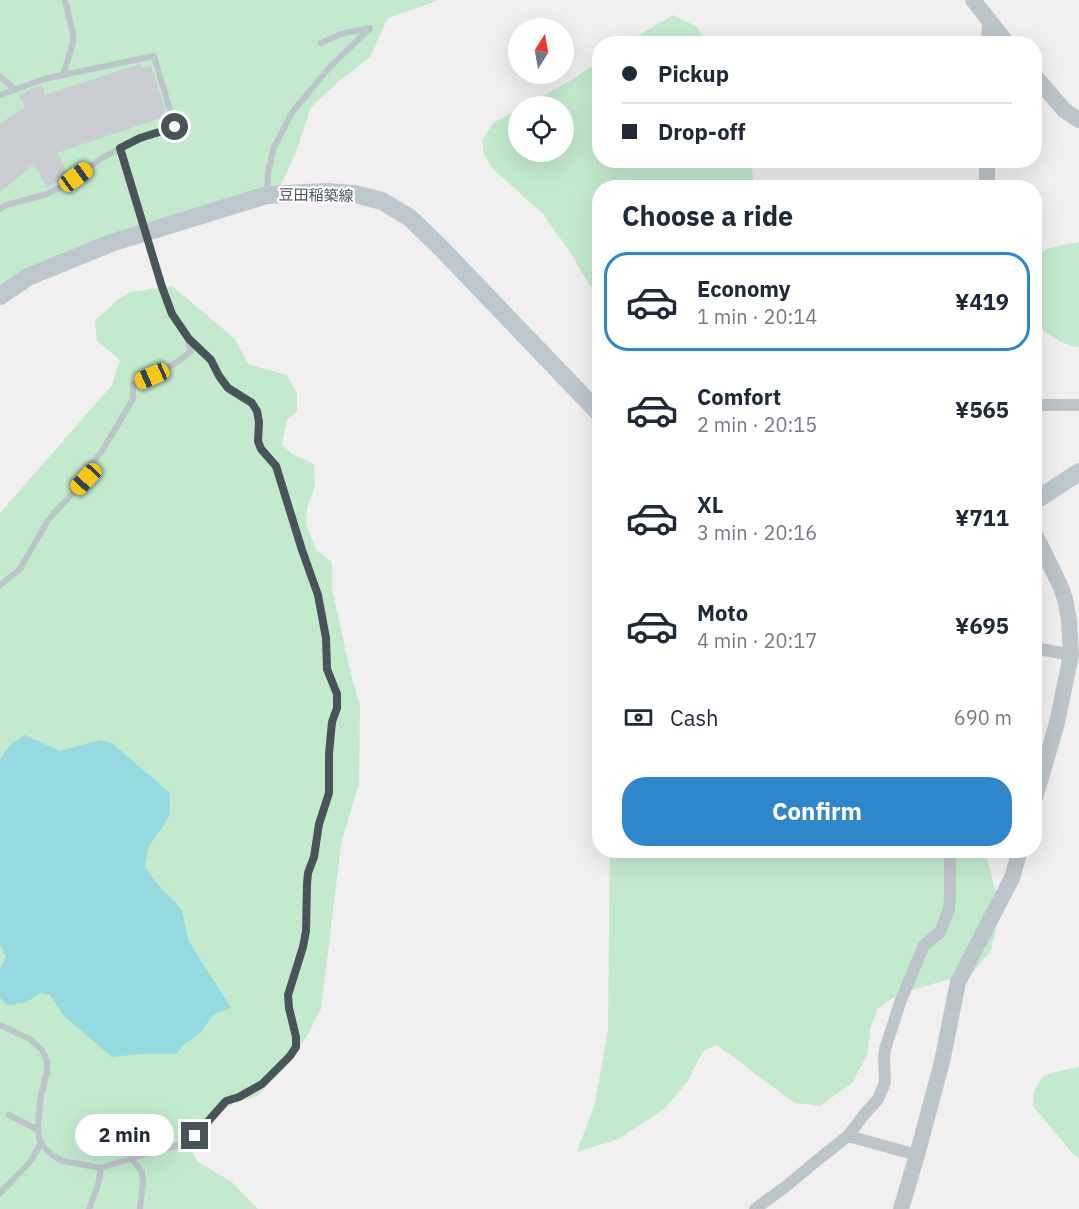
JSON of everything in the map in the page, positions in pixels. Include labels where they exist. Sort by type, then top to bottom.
[{"type":"main road","name":"豆田稲築線","points":[[0,296],[28,277],[111,243],[267,195],[326,192],[355,194],[382,201],[410,218],[592,406]]},
{"type":"main road","points":[[1042,496],[1079,472]]},
{"type":"street","points":[[973,0],[1001,36]]},
{"type":"street","points":[[990,22],[990,36]]},
{"type":"street","points":[[1042,84],[1064,110],[1079,120]]},
{"type":"street","points":[[1042,405],[1079,405]]},
{"type":"street","points":[[1042,548],[1065,599],[1071,655],[1057,723],[1042,774]]},
{"type":"street","points":[[1042,649],[1071,655]]},
{"type":"street","points":[[755,1209],[848,1136],[883,1090],[885,1049],[901,1000],[924,945],[940,932],[946,916],[950,898],[950,858]]},
{"type":"street","points":[[901,1209],[942,1062],[958,982],[1012,878],[1018,858]]},
{"type":"street","points":[[848,1136],[917,1155]]},
{"type":"lane","points":[[63,75],[73,43],[65,0]]},
{"type":"lane","points":[[267,195],[268,172],[274,147],[292,111],[329,68],[370,28],[341,34],[321,43]]},
{"type":"lane","points":[[0,95],[44,79],[154,56],[175,127],[140,138],[120,148],[47,195],[6,205],[0,209]]},
{"type":"lane","points":[[0,76],[15,90]]},
{"type":"lane","points":[[0,1025],[30,1039],[42,1050],[47,1060],[47,1071],[40,1101],[38,1130],[41,1143],[52,1155],[63,1161],[100,1168],[176,1146],[195,1136],[226,1101],[239,1097],[262,1084],[296,1047],[288,995],[306,931],[308,873],[314,857],[319,824],[329,793],[332,722],[337,708],[337,694],[327,669],[326,638],[318,595],[276,466],[261,449],[258,441],[257,411],[252,403],[228,388],[211,360],[189,339],[172,314],[120,148]]},
{"type":"lane","points":[[0,585],[20,569],[48,520],[86,479],[90,466],[102,451],[133,399],[133,384],[170,368],[182,360],[191,351],[189,339]]},
{"type":"lane","points":[[9,1115],[38,1130]]},
{"type":"lane","points":[[0,1193],[30,1162],[41,1143]]},
{"type":"lane","points":[[132,1159],[142,1172],[140,1209]]},
{"type":"lane","points":[[89,1209],[98,1185],[100,1168]]},
{"type":"green space","points":[[0,0],[439,0],[388,18],[370,57],[311,107],[296,152],[277,189],[0,290]]},
{"type":"green space","points":[[673,15],[697,27],[702,36],[638,36]]},
{"type":"green space","points":[[592,66],[592,168],[751,168],[754,180],[592,180],[592,289],[570,252],[543,214],[492,168],[484,155],[482,140],[493,123],[508,115],[508,162],[574,162],[574,96],[542,96],[564,84],[574,84],[574,78]]},
{"type":"green space","points":[[1079,242],[1079,347],[1055,339],[1042,329],[1042,251]]},
{"type":"green space","points":[[172,286],[235,339],[248,364],[287,375],[297,394],[297,411],[287,420],[282,444],[292,454],[314,464],[315,487],[307,507],[306,524],[316,550],[332,562],[332,589],[360,706],[359,783],[341,844],[321,1009],[307,1036],[286,1067],[257,1096],[232,1104],[220,1113],[207,1133],[189,1146],[198,1162],[232,1182],[258,1209],[0,1209],[0,513],[112,385],[120,360],[97,341],[95,321],[116,301],[131,292]]},
{"type":"green space","points":[[610,858],[987,858],[1000,908],[991,950],[973,972],[899,994],[878,1008],[871,1026],[867,1056],[851,1084],[820,1106],[795,1103],[716,1045],[702,1052],[688,1081],[664,1109],[618,1139],[577,1152],[595,1103],[608,1029]]},
{"type":"green space","points":[[1079,1067],[1079,1159],[1033,1106],[1034,1091],[1043,1076]]},
{"type":"water","points":[[25,735],[60,751],[100,740],[112,743],[170,793],[170,815],[148,848],[145,867],[157,884],[182,910],[188,940],[231,1008],[213,1015],[200,1033],[183,1045],[176,1054],[112,1057],[64,1016],[50,995],[41,993],[25,1003],[7,1005],[0,998],[0,969],[6,957],[0,944],[0,759],[11,744]]},
{"type":"building","points":[[140,64],[142,68],[151,65],[167,116],[57,153],[69,176],[47,187],[34,164],[0,192],[0,124],[25,108],[19,95],[42,85],[45,95]]},
{"type":"route","points":[[175,127],[140,138],[120,148],[172,314],[189,339],[211,360],[228,388],[252,403],[257,411],[258,441],[261,449],[276,466],[318,595],[326,638],[327,669],[337,694],[337,708],[332,722],[329,754],[329,793],[319,824],[314,857],[308,873],[306,931],[303,947],[288,995],[296,1047],[262,1084],[239,1097],[226,1101],[195,1136]]}]
